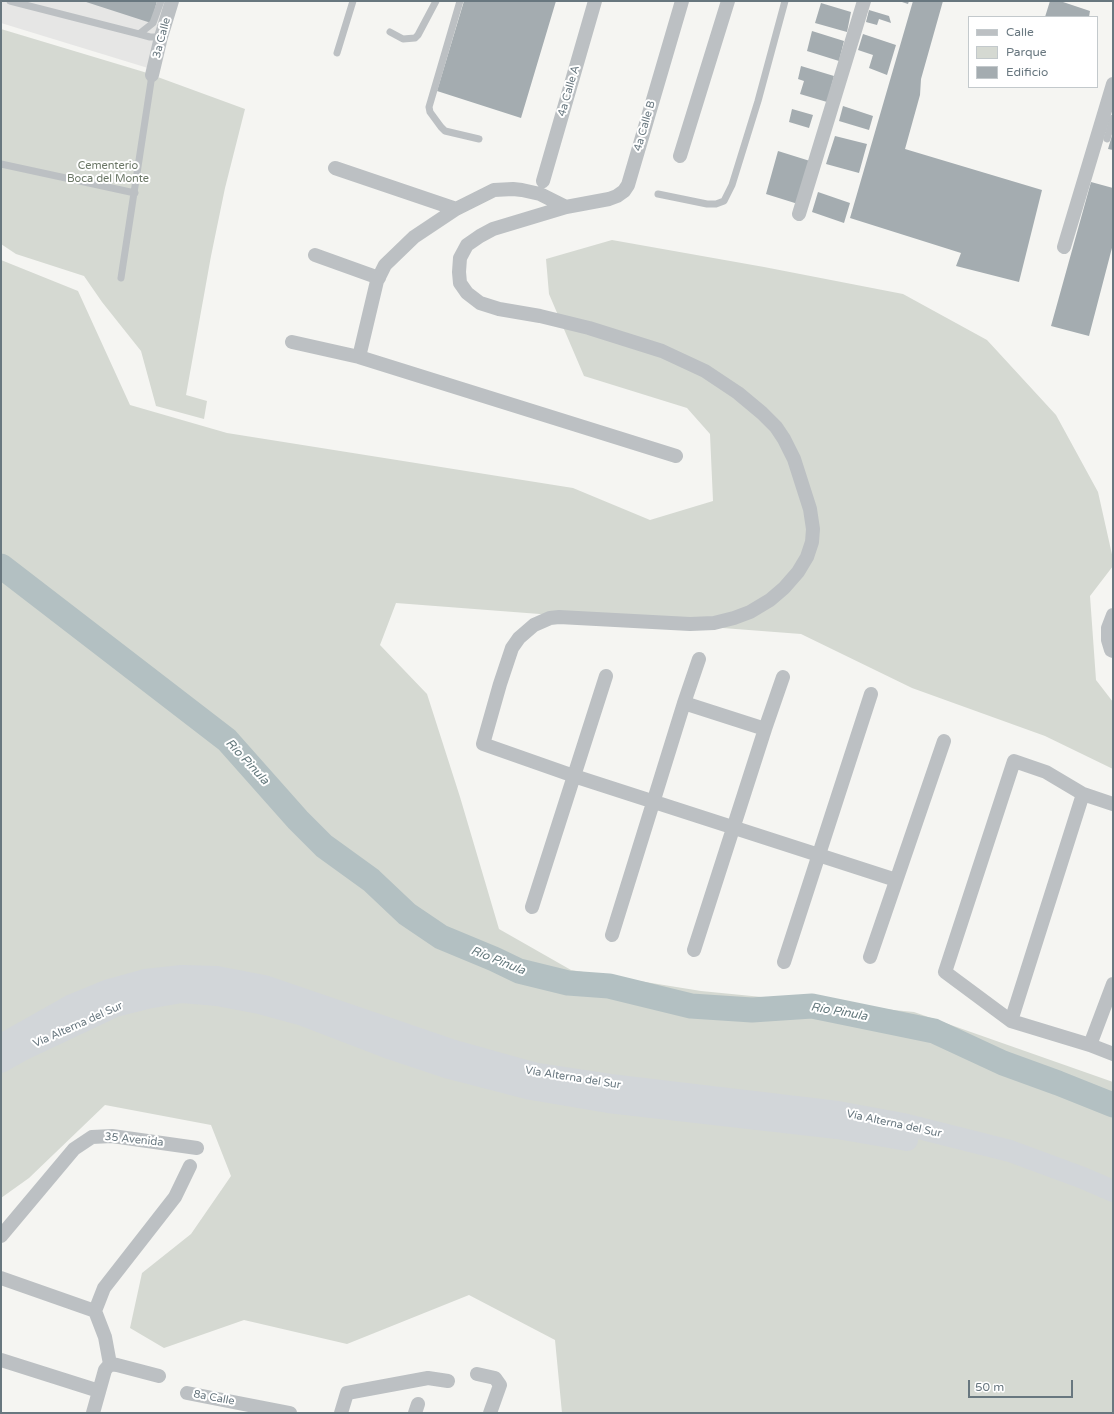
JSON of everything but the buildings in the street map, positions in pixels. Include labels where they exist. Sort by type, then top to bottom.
[{"type":"highway","name":"Vía Alterna del Sur","points":[[1,1045],[70,1006],[109,990],[146,980],[182,976],[217,977],[264,986],[451,1050],[537,1074],[618,1086],[838,1112],[903,1124],[1010,1151],[1083,1178],[1113,1191]]},
{"type":"highway","name":"Vía Alterna del Sur","points":[[1,1062],[24,1049],[115,1006],[147,998],[182,992],[217,995],[259,1003],[302,1015],[389,1048],[446,1067],[531,1089],[608,1102],[837,1128],[900,1138],[950,1149],[1003,1164],[1078,1191],[1113,1207]]},
{"type":"street","name":"3a Calle","points":[[152,74],[172,1]]},
{"type":"street","name":"4a Calle A","points":[[543,181],[596,1]]},
{"type":"street","name":"4a Calle B","points":[[574,776],[483,744],[512,648],[519,638],[534,625],[550,618],[581,618],[690,624],[714,623],[734,618],[750,612],[770,600],[784,588],[798,572],[807,557],[812,542],[813,529],[810,509],[794,459],[784,439],[776,427],[762,413],[720,380],[693,365],[662,351],[589,328],[491,307],[480,303],[473,299],[460,283],[458,272],[460,258],[467,245],[473,240],[493,229],[566,207],[609,199],[621,194],[628,185],[682,1]]},
{"type":"street","points":[[680,156],[728,1]]},
{"type":"street","points":[[799,214],[864,1]]},
{"type":"street","points":[[1064,247],[1113,84]]},
{"type":"street","points":[[335,168],[456,209]]},
{"type":"street","points":[[359,357],[373,295],[379,278],[385,265],[414,237],[456,209],[494,190],[513,189],[540,194],[566,207]]},
{"type":"street","points":[[315,255],[379,278]]},
{"type":"street","points":[[292,342],[359,357],[676,456]]},
{"type":"street","points":[[1113,615],[1108,628],[1108,640],[1111,650],[1113,651]]},
{"type":"street","points":[[612,935],[699,659]]},
{"type":"street","points":[[532,907],[606,676]]},
{"type":"street","points":[[694,950],[782,677]]},
{"type":"street","points":[[784,962],[871,694]]},
{"type":"street","points":[[684,703],[765,729]]},
{"type":"street","points":[[870,957],[944,741]]},
{"type":"street","points":[[1113,804],[1083,794],[1046,772],[1014,761],[945,972],[1011,1021],[1090,1045],[1113,1054]]},
{"type":"street","points":[[574,776],[896,880]]},
{"type":"street","points":[[1011,1021],[1083,794]]},
{"type":"street","points":[[1090,1045],[1113,984]]},
{"type":"street","name":"35 Avenida","points":[[1,1236],[74,1149],[92,1137],[112,1136],[197,1148]]},
{"type":"street","points":[[110,1364],[105,1337],[95,1310],[104,1288],[175,1197],[190,1166]]},
{"type":"street","points":[[1,1278],[95,1310]]},
{"type":"street","points":[[1,1360],[98,1391]]},
{"type":"street","points":[[110,1364],[117,1364],[159,1376]]},
{"type":"street","points":[[92,1413],[105,1370],[110,1364]]},
{"type":"street","points":[[477,1374],[495,1378],[500,1385],[490,1413]]},
{"type":"street","points":[[341,1413],[347,1393],[428,1378],[448,1381]]},
{"type":"street","name":"8a Calle","points":[[187,1393],[264,1410],[290,1413]]},
{"type":"lane","points":[[10,1],[150,37],[161,38]]},
{"type":"lane","points":[[139,34],[153,23],[161,1]]},
{"type":"lane","points":[[337,54],[353,1]]},
{"type":"lane","points":[[390,32],[403,38],[415,38],[418,36],[436,1]]},
{"type":"lane","points":[[460,1],[429,107],[430,112],[441,128],[445,131],[479,139]]},
{"type":"lane","points":[[658,194],[707,204],[716,204],[724,201],[732,185],[758,101],[785,1]]},
{"type":"lane","points":[[121,278],[152,74]]},
{"type":"lane","points":[[1107,139],[1113,118]]},
{"type":"lane","points":[[1,164],[135,193]]},
{"type":"shaded area","points":[[1,1],[166,1],[148,68],[1,23]]},
{"type":"green space","name":"Cementerio Boca del Monte","points":[[1,29],[144,72],[245,109],[225,188],[186,395],[207,401],[204,419],[156,406],[141,351],[102,302],[84,276],[16,254],[1,244]]},
{"type":"green space","points":[[612,240],[903,294],[987,340],[1056,415],[1098,492],[1113,559],[1113,566],[1090,596],[1096,680],[1113,702],[1113,769],[1045,736],[912,688],[801,634],[396,603],[380,645],[427,694],[460,797],[499,929],[571,970],[701,991],[914,1012],[1113,1082],[1113,1413],[562,1413],[555,1340],[469,1295],[347,1344],[244,1320],[164,1348],[130,1328],[142,1273],[191,1234],[231,1176],[211,1125],[105,1105],[29,1178],[1,1198],[1,260],[78,291],[130,405],[227,433],[573,488],[650,520],[713,501],[710,434],[687,408],[584,376],[549,294],[546,259]]},
{"type":"waterway","name":"Río Pinula","points":[[1,566],[227,740],[298,820],[324,846],[371,880],[407,914],[441,937],[519,971],[568,983],[609,986],[691,1006],[752,1010],[812,1006],[934,1031],[1003,1063],[1113,1105]]}]
